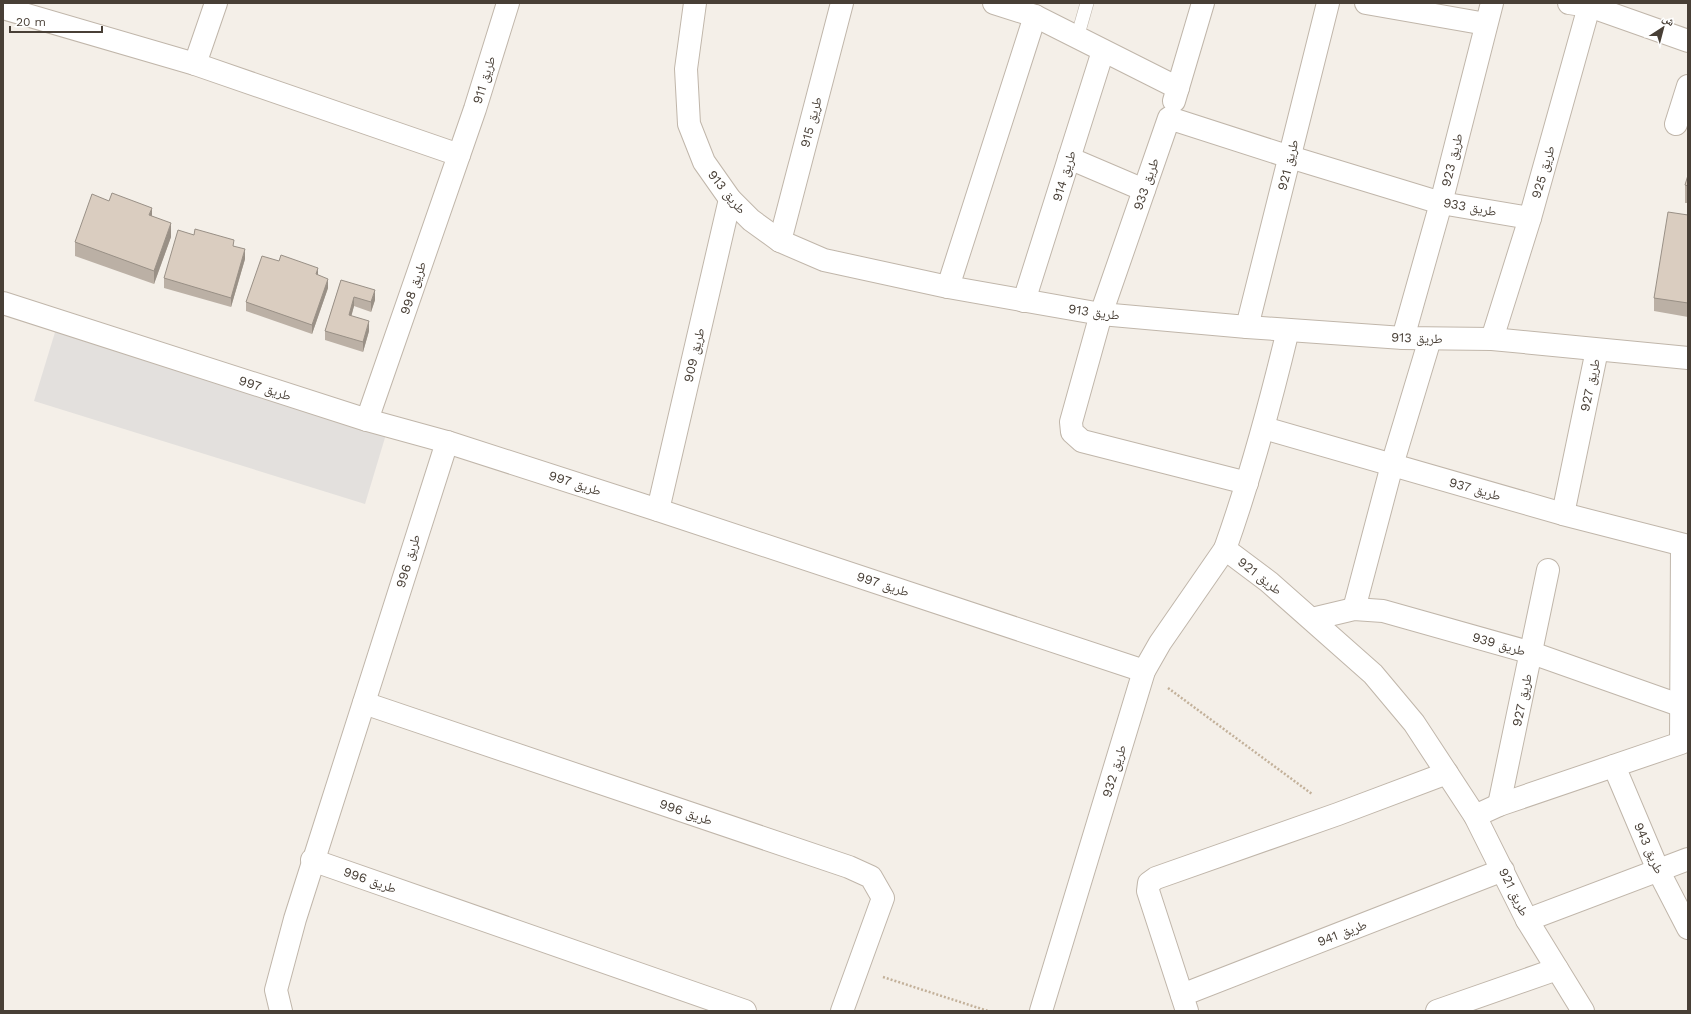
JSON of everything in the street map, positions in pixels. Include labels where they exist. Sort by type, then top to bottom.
[{"type":"street","points":[[195,64],[216,3]]},
{"type":"street","name":"طريق 911","points":[[459,155],[508,3]]},
{"type":"street","name":"طريق 913","points":[[695,3],[686,69],[689,124],[704,162],[730,199],[751,220],[780,241],[824,260],[948,287],[1101,314],[1247,327],[1402,338],[1492,339],[1688,358]]},
{"type":"street","name":"طريق 915","points":[[780,241],[842,3]]},
{"type":"street","points":[[994,3],[1035,16],[1178,88]]},
{"type":"street","points":[[1170,118],[1203,3]]},
{"type":"street","name":"طريق 921","points":[[1247,327],[1328,3]]},
{"type":"street","points":[[1366,3],[1486,24]]},
{"type":"street","name":"طريق 923","points":[[1402,338],[1442,203],[1492,3]]},
{"type":"street","points":[[1583,4],[1688,41]]},
{"type":"street","name":"طريق 925","points":[[1492,339],[1530,218],[1583,4]]},
{"type":"street","points":[[3,8],[195,64],[459,155]]},
{"type":"street","points":[[948,287],[1035,16]]},
{"type":"street","name":"طريق 914","points":[[1024,301],[1103,51]]},
{"type":"street","points":[[1676,124],[1688,86]]},
{"type":"street","name":"طريق 933","points":[[1247,483],[1082,441],[1072,432],[1071,422],[1101,314],[1170,118],[1290,157],[1442,203],[1530,218]]},
{"type":"street","name":"طريق 998","points":[[367,420],[459,155]]},
{"type":"street","points":[[1069,158],[1144,190]]},
{"type":"street","name":"طريق 909","points":[[658,510],[730,199]]},
{"type":"street","name":"طريق 997","points":[[3,303],[367,420],[447,442],[658,510],[1144,671]]},
{"type":"street","name":"طريق 921","points":[[1288,330],[1264,428],[1225,549],[1269,582],[1373,674],[1414,723],[1475,816],[1527,920],[1583,1011]]},
{"type":"street","points":[[1354,609],[1392,465],[1430,339]]},
{"type":"street","name":"طريق 927","points":[[1563,514],[1597,350]]},
{"type":"street","name":"طريق 937","points":[[1264,428],[1563,514],[1685,546]]},
{"type":"street","name":"طريق 996","points":[[282,1011],[276,990],[312,860],[364,703],[447,442]]},
{"type":"street","points":[[1475,816],[1499,805],[1682,743],[1685,546]]},
{"type":"street","name":"طريق 932","points":[[1041,1011],[1144,671],[1160,643],[1225,549]]},
{"type":"street","name":"طريق 927","points":[[1499,805],[1532,653],[1548,570]]},
{"type":"street","name":"طريق 939","points":[[1312,619],[1354,609],[1383,611],[1532,653],[1682,706]]},
{"type":"street","name":"طريق 996","points":[[364,703],[849,867],[871,877],[883,898],[842,1011]]},
{"type":"street","name":"طريق 943","points":[[1614,766],[1658,870],[1688,928]]},
{"type":"street","points":[[1338,814],[1447,773]]},
{"type":"street","name":"طريق 941","points":[[1338,814],[1156,878],[1149,883],[1148,891],[1184,1003],[1503,870]]},
{"type":"street","points":[[1527,920],[1688,859]]},
{"type":"street","name":"طريق 996","points":[[312,860],[745,1011]]},
{"type":"street","points":[[1437,1011],[1557,969]]},
{"type":"lane","points":[[1077,38],[1086,3]]},
{"type":"path","points":[[1144,671],[1338,814]]},
{"type":"path","points":[[857,969],[988,1011]]},
{"type":"shaded area","points":[[56,329],[387,431],[365,504],[34,401]]},
{"type":"building","points":[[1688,175],[1688,186],[1685,185]]},
{"type":"building","points":[[112,193],[152,208],[149,215],[171,223],[154,271],[75,242],[92,194],[109,201]]},
{"type":"building","points":[[1668,212],[1688,215],[1688,303],[1654,298]]},
{"type":"building","points":[[195,229],[234,240],[233,246],[245,249],[231,298],[164,278],[178,230],[194,235]]},
{"type":"building","points":[[281,255],[318,268],[316,274],[328,279],[312,325],[246,302],[262,256],[279,261]]},
{"type":"building","points":[[341,280],[375,290],[371,302],[354,297],[349,315],[369,321],[363,342],[325,331]]}]
